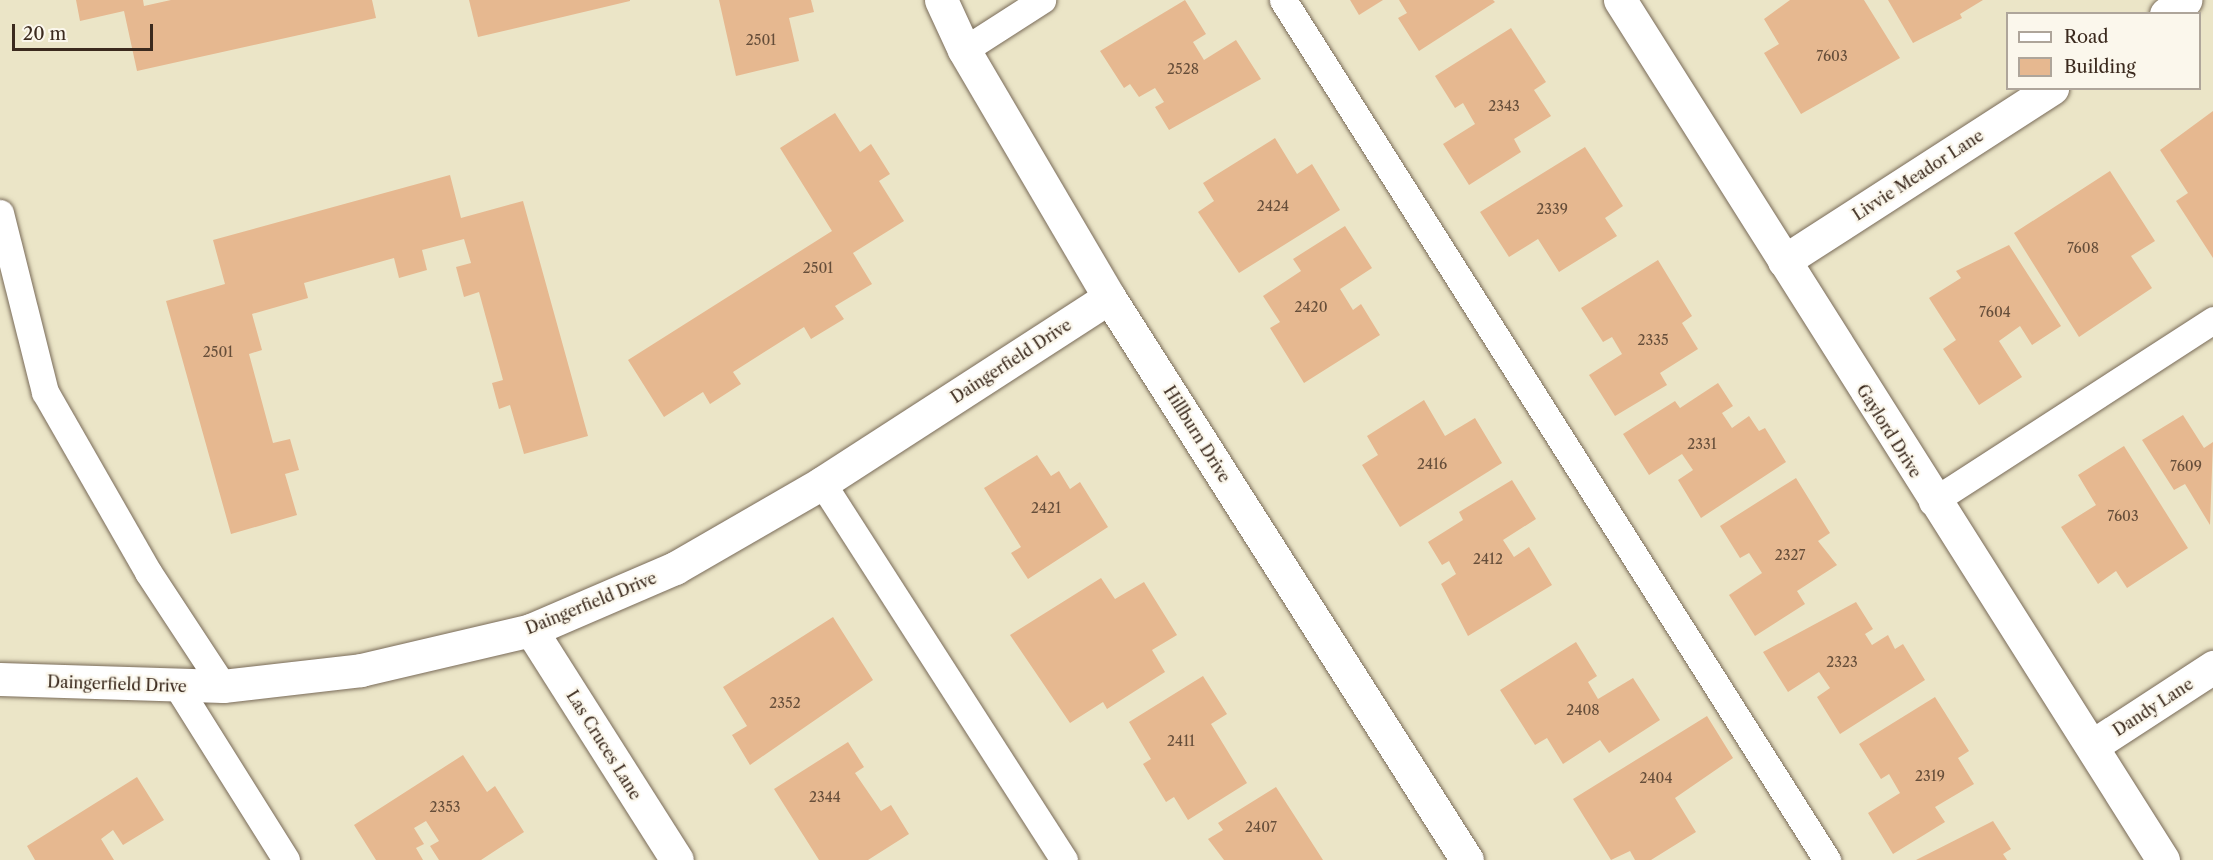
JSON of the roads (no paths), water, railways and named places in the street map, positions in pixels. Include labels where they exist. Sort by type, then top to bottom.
[{"type":"street","name":"Hillburn Drive","points":[[941,0],[964,50],[1109,297],[1467,860]]},
{"type":"street","points":[[2169,12],[2185,0]]},
{"type":"street","name":"Gaylord Drive","points":[[1631,4],[1784,261],[1932,501],[2163,860]]},
{"type":"street","name":"Livvie Meador Lane","points":[[1784,261],[2049,90]]},
{"type":"street","name":"Daingerfield Drive","points":[[0,679],[223,686],[361,670],[531,630],[675,568],[822,483],[1109,297]]},
{"type":"street","name":"Las Cruces Lane","points":[[531,630],[677,860]]},
{"type":"street","name":"Dandy Lane","points":[[2092,747],[2213,667]]},
{"type":"lane","points":[[964,50],[1042,0]]},
{"type":"lane","points":[[1283,0],[1827,860]]},
{"type":"lane","points":[[0,213],[45,392],[148,573],[223,686]]},
{"type":"lane","points":[[1932,501],[2213,320]]},
{"type":"lane","points":[[822,483],[1064,860]]},
{"type":"lane","points":[[177,686],[286,860]]}]
